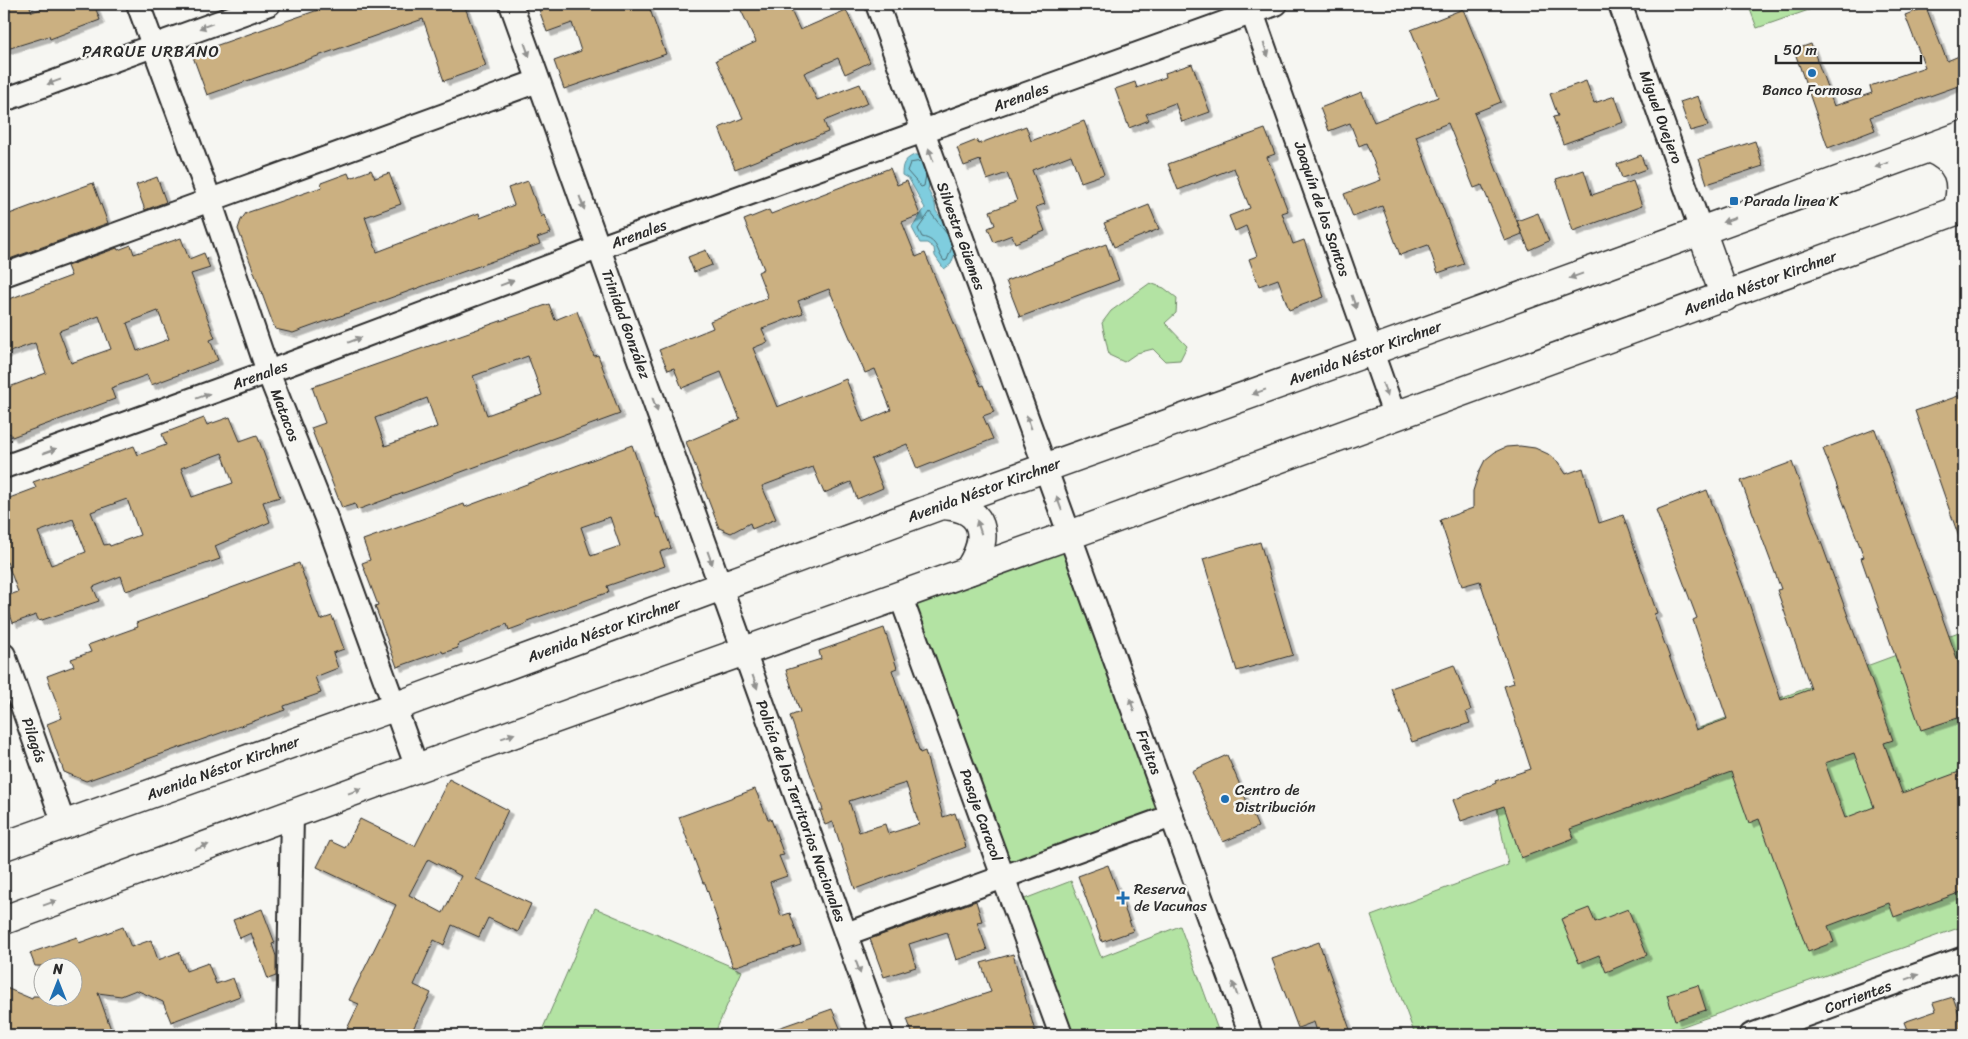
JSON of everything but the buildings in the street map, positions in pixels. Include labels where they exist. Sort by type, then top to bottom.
[{"type":"main road","name":"Avenida Néstor Kirchner","points":[[4,846],[394,707],[941,505],[1964,135]]},
{"type":"main road","points":[[1929,148],[1941,153],[1952,162],[1960,176],[1961,209]]},
{"type":"main road","name":"Avenida Néstor Kirchner","points":[[4,920],[417,768],[1070,534],[1394,414],[1725,297],[1961,209]]},
{"type":"main road","points":[[1701,230],[1725,297]]},
{"type":"main road","points":[[941,505],[957,506],[967,510],[977,519],[982,531],[982,543],[977,557],[968,571]]},
{"type":"street","name":"Matacos","points":[[138,4],[210,200],[268,372],[328,523],[417,768]]},
{"type":"street","points":[[4,100],[269,4]]},
{"type":"street","name":"Trinidad González","points":[[511,4],[720,587]]},
{"type":"street","name":"Silvestre Güemes","points":[[877,4],[1046,468]]},
{"type":"street","name":"Arenales","points":[[4,467],[268,372],[598,248],[923,132],[1251,8],[1276,4]]},
{"type":"street","name":"Miguel Ovejero","points":[[1620,4],[1701,230]]},
{"type":"street","name":"Joaquín de los Santos","points":[[1251,8],[1394,414]]},
{"type":"street","points":[[4,275],[538,81]]},
{"type":"street","name":"Freitas","points":[[1046,468],[1251,1035]]},
{"type":"street","name":"Policía de los Territorios Nacionales","points":[[720,587],[882,1035]]},
{"type":"street","name":"Pasaje Caracol","points":[[900,595],[1062,1035]]},
{"type":"street","name":"Pilagás","points":[[4,655],[64,824]]},
{"type":"street","points":[[288,1035],[292,814]]},
{"type":"street","points":[[846,934],[1172,816]]},
{"type":"street","name":"Corrientes","points":[[1752,1035],[1964,958]]},
{"type":"green space","points":[[1748,4],[1826,4],[1757,28]]},
{"type":"green space","points":[[1150,283],[1164,288],[1177,298],[1176,313],[1165,323],[1187,346],[1180,360],[1165,361],[1153,349],[1137,353],[1124,362],[1109,355],[1102,323],[1111,311]]},
{"type":"green space","points":[[1066,541],[1164,813],[1005,869],[906,598]]},
{"type":"green space","points":[[1964,630],[1964,926],[1658,1035],[1415,1035],[1371,916],[1508,865],[1496,803]]},
{"type":"green space","points":[[1071,881],[1101,957],[1180,926],[1218,1030],[1203,1035],[1070,1035],[1022,900]]},
{"type":"green space","points":[[595,908],[742,971],[714,1035],[540,1035]]},
{"type":"water","points":[[914,155],[921,155],[931,175],[928,190],[935,204],[936,211],[959,243],[951,264],[944,269],[935,256],[934,248],[927,243],[920,243],[912,228],[925,208],[909,179],[902,175],[904,163]]},
{"type":"place","name":"Banco Formosa","points":[[1812,73]]},
{"type":"place","name":"Parada linea K","points":[[1734,201]]},
{"type":"place","name":"Centro de Distribución","points":[[1225,799]]},
{"type":"place","name":"Reserva de Vacunas","points":[[1123,898]]},
{"type":"district","name":"PARQUE URBANO","points":[[151,51]]}]
